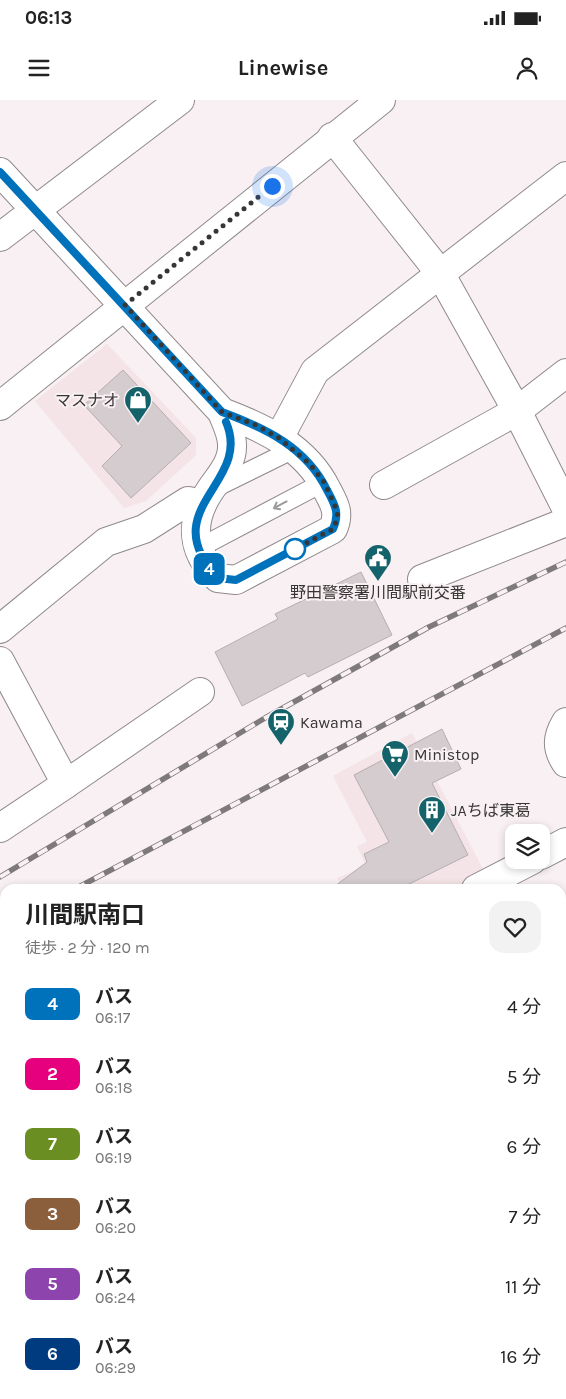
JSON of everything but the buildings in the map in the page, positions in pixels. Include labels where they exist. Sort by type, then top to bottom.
[{"type":"street","points":[[0,237],[180,100]]},
{"type":"street","points":[[0,406],[332,137],[381,100]]},
{"type":"street","points":[[332,137],[440,273],[516,411],[566,508]]},
{"type":"street","points":[[0,172],[222,412],[230,431],[232,446],[226,467],[206,497],[195,524],[198,548],[208,568],[218,578],[236,580],[333,529],[338,517],[324,482],[310,464],[287,443],[256,425],[222,412]]},
{"type":"street","points":[[287,443],[316,371],[566,176]]},
{"type":"street","points":[[384,484],[516,411],[566,373]]},
{"type":"street","points":[[0,629],[106,542],[144,528],[188,501],[206,497]]},
{"type":"street","points":[[422,579],[566,522]]},
{"type":"street","points":[[0,661],[66,784]]},
{"type":"street","points":[[0,828],[200,692]]},
{"type":"street","points":[[566,722],[560,732],[558,746],[566,763]]},
{"type":"street","points":[[550,850],[566,842]]},
{"type":"street","points":[[486,884],[515,869]]},
{"type":"lane","points":[[206,497],[287,443]]},
{"type":"lane","points":[[198,548],[324,482]]},
{"type":"shaded area","points":[[107,344],[196,438],[196,455],[146,501],[124,508],[35,401]]},
{"type":"shaded area","points":[[412,733],[485,873],[463,884],[341,884],[337,878],[366,866],[357,846],[367,842],[333,776]]},
{"type":"railway","points":[[0,877],[265,718],[429,627],[566,562]]},
{"type":"railway","points":[[84,884],[566,628]]},
{"type":"bus line","name":"4","points":[[0,172],[222,412],[256,425],[279,438],[310,464],[324,482],[338,517],[333,529],[236,580],[218,578],[208,568],[198,548],[195,524],[202,504],[223,474],[230,460],[232,446],[230,431],[226,422]]},
{"type":"place","name":"マスナオ","points":[[138,424]]},
{"type":"place","name":"野田警察署川間駅前交番","points":[[378,582]]},
{"type":"place","name":"Kawama","points":[[281,746]]},
{"type":"place","name":"Ministop","points":[[395,778]]},
{"type":"place","name":"JAちば東葛","points":[[432,834]]},
{"type":"route","points":[[272,186],[125,305],[222,412],[256,425],[279,438],[310,464],[324,482],[338,517],[333,529],[293,550],[295,549]]}]
